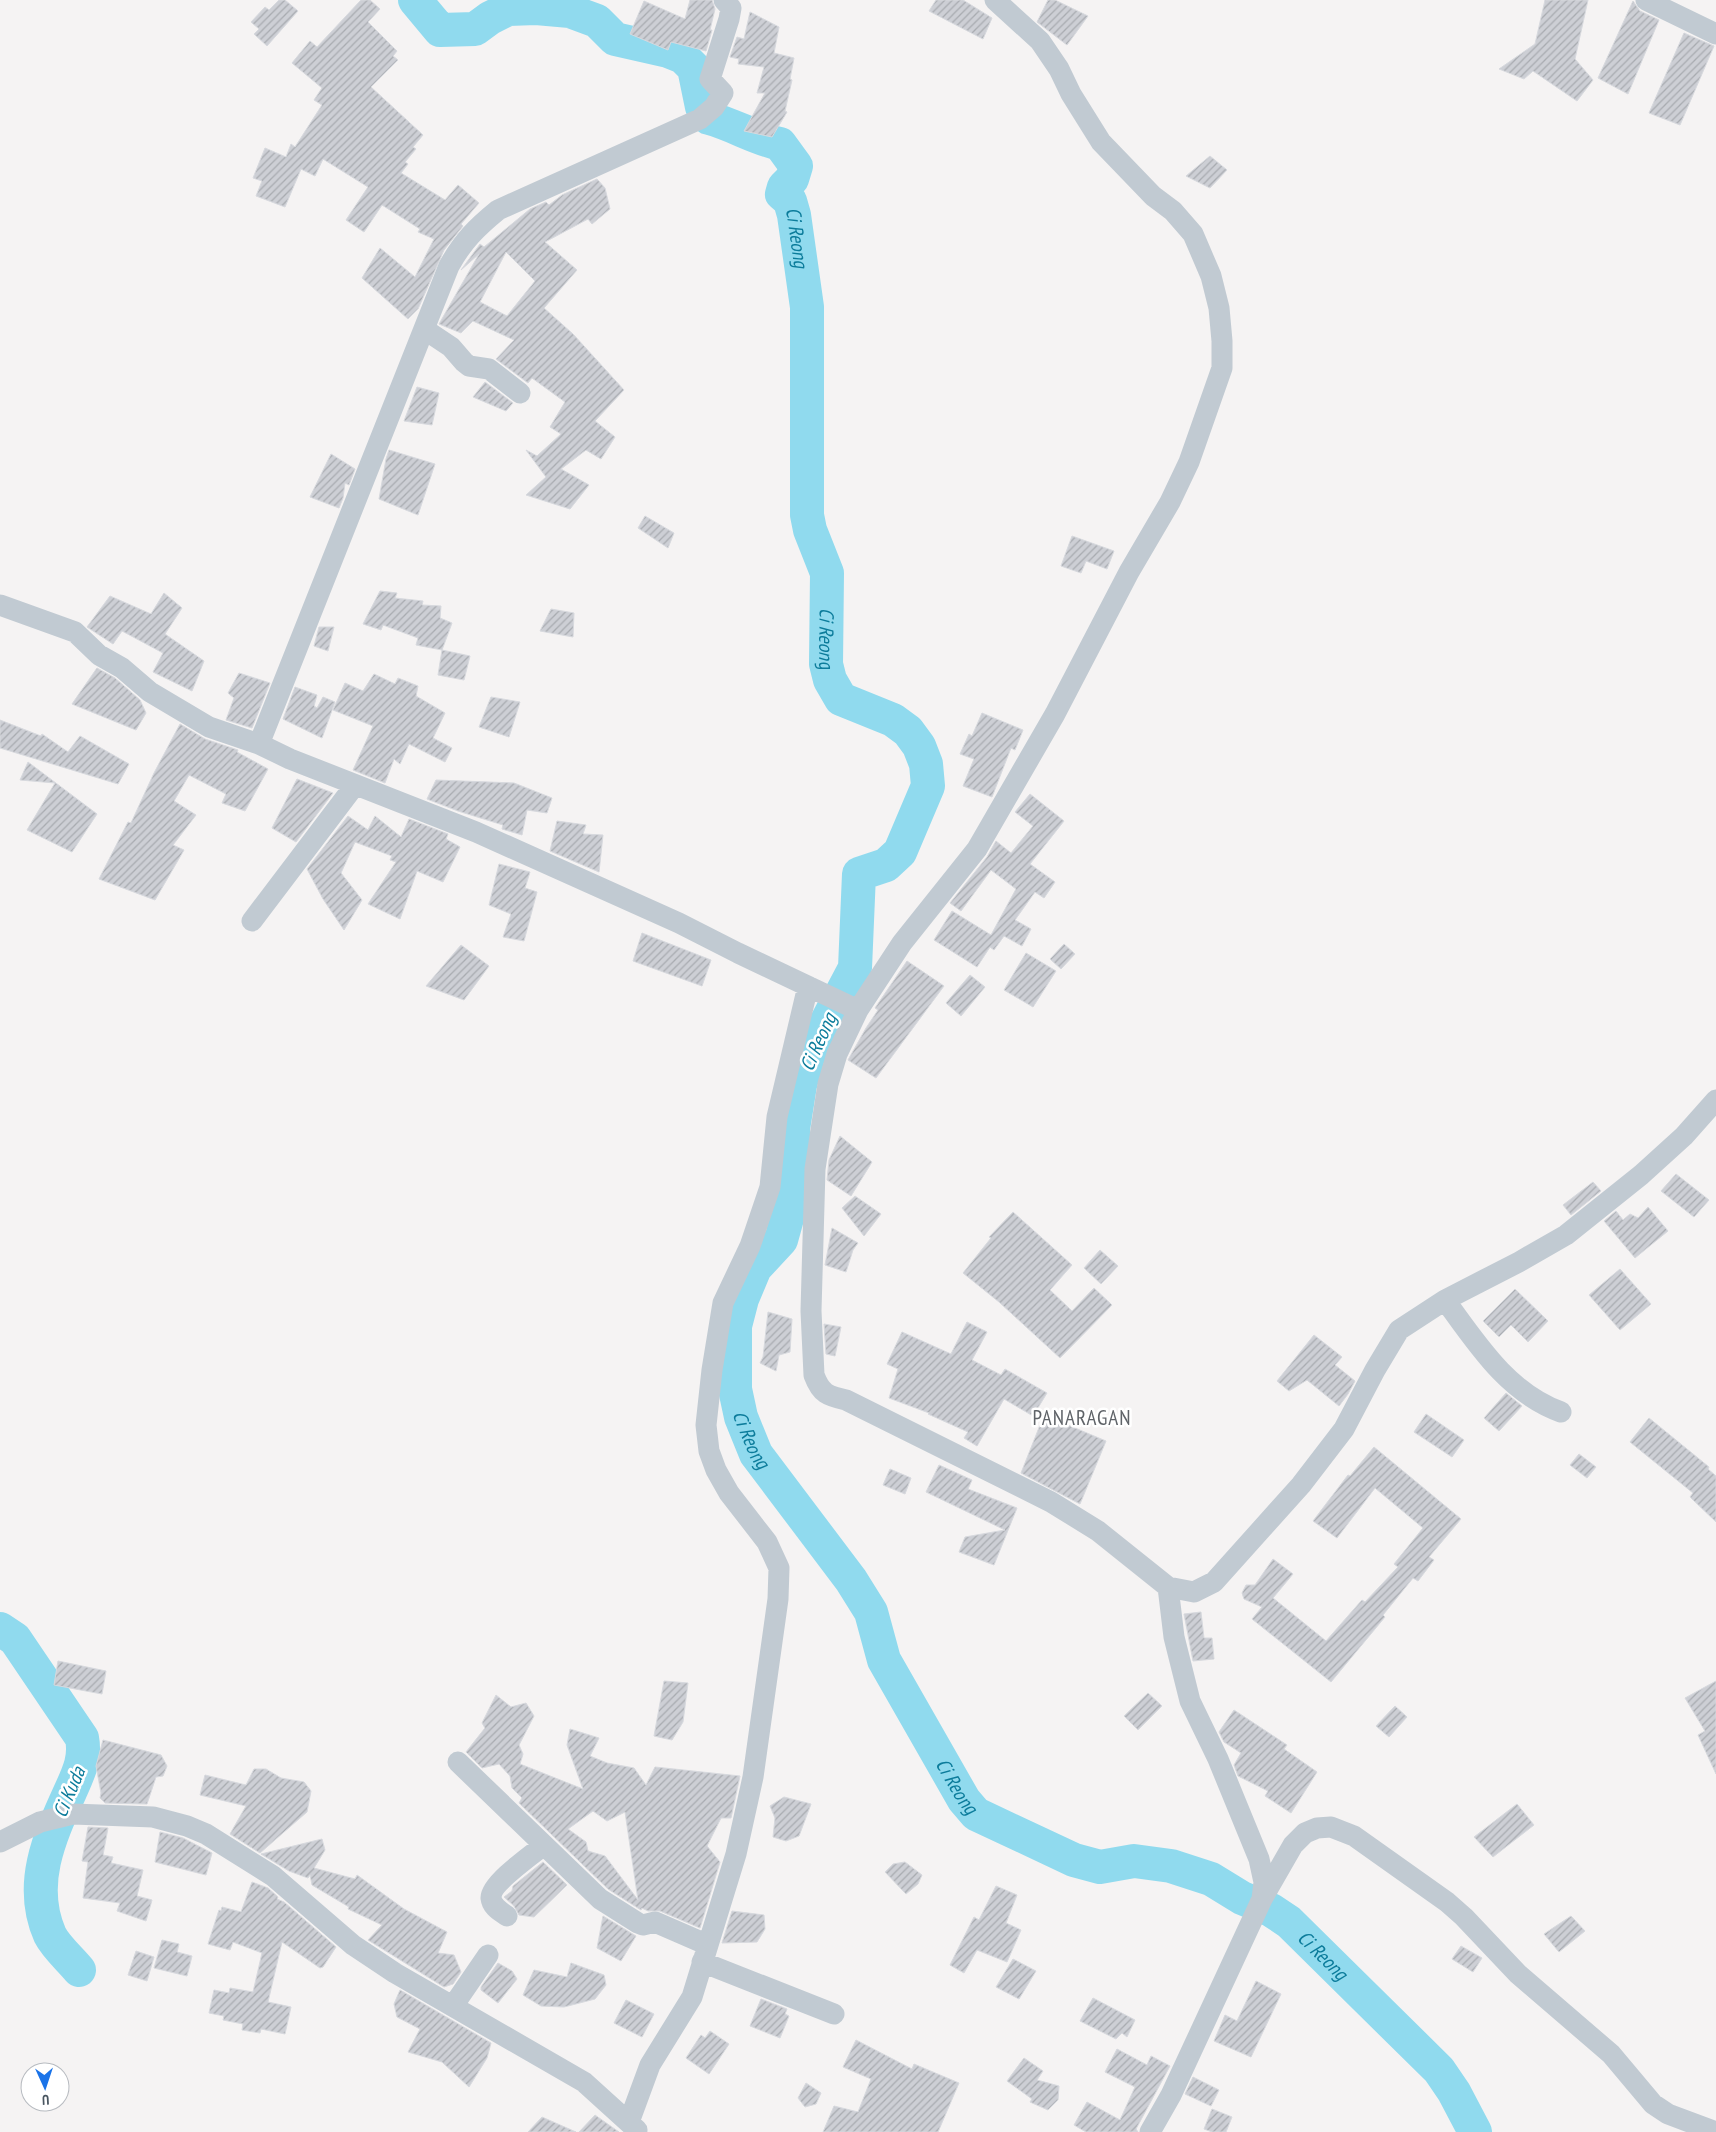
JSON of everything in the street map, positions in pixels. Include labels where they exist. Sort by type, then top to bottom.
[{"type":"street","points":[[995,0],[1040,41],[1059,69],[1071,94],[1101,142],[1193,234],[1211,276],[1219,308],[1222,368],[1189,462],[1178,486],[1129,572],[1055,714],[977,849],[851,1006],[828,1084],[815,1168],[811,1311],[814,1375],[818,1385],[828,1396],[846,1400],[1051,1502],[1098,1531],[1168,1587],[1194,1592],[1214,1582],[1301,1485],[1344,1429],[1375,1370],[1399,1330],[1445,1300],[1519,1262],[1566,1235],[1641,1175],[1684,1136],[1716,1100]]},
{"type":"street","points":[[1646,0],[1716,34]]},
{"type":"street","points":[[259,744],[449,266],[459,248],[475,228],[498,210],[707,113],[723,93],[710,79],[730,18],[730,3]]},
{"type":"street","points":[[424,329],[452,347],[464,362],[470,366],[489,369],[520,394]]},
{"type":"street","points":[[0,605],[76,632],[99,655],[122,668],[150,692],[169,705],[209,726],[259,744],[290,759],[355,785],[421,809],[543,862],[679,923],[851,1006]]},
{"type":"street","points":[[252,921],[355,785]]},
{"type":"street","points":[[0,1842],[40,1822],[73,1814],[153,1818],[188,1826],[206,1834],[273,1876],[353,1945],[395,1973],[584,2082],[634,2127],[650,2065],[692,1997],[736,1854],[753,1777],[778,1599],[779,1568],[767,1542],[729,1494],[716,1470],[708,1451],[706,1425],[712,1370],[723,1303],[750,1246],[770,1187],[778,1117],[812,987]]},
{"type":"street","points":[[1445,1300],[1499,1370],[1525,1394],[1545,1406],[1561,1412]]},
{"type":"street","points":[[1168,1587],[1174,1636],[1190,1701],[1218,1759],[1259,1859],[1264,1882],[1262,1899]]},
{"type":"street","points":[[458,1762],[600,1898],[638,1923],[643,1925],[655,1922],[705,1954],[834,2014]]},
{"type":"street","points":[[1150,2132],[1171,2095],[1262,1899],[1293,1845],[1305,1833],[1318,1828],[1331,1828],[1354,1836],[1447,1902],[1464,1917],[1518,1974],[1611,2054],[1653,2104],[1668,2114],[1716,2132]]},
{"type":"street","points":[[506,1916],[494,1907],[492,1892],[511,1872],[544,1845]]},
{"type":"street","points":[[453,2006],[488,1955]]},
{"type":"building","points":[[279,0],[285,0],[298,11],[267,46],[254,34],[259,29],[251,22],[265,7],[269,10]]},
{"type":"building","points":[[361,0],[370,0],[380,9],[368,22],[397,51],[393,56],[398,60],[371,87],[423,135],[413,147],[416,149],[405,162],[408,164],[401,173],[445,200],[458,185],[479,203],[461,224],[463,226],[444,250],[418,309],[408,319],[362,278],[380,248],[415,277],[434,239],[418,232],[420,229],[382,205],[364,232],[346,220],[368,187],[323,159],[315,176],[301,169],[285,207],[256,196],[262,181],[253,178],[265,148],[286,157],[291,144],[295,147],[322,105],[314,100],[322,88],[292,63],[310,41],[317,47]]},
{"type":"building","points":[[690,0],[712,0],[715,9],[706,51],[671,42],[668,50],[630,34],[644,1],[685,19]]},
{"type":"building","points":[[936,0],[963,0],[992,18],[983,39],[929,11]]},
{"type":"building","points":[[1048,0],[1055,0],[1088,16],[1067,45],[1037,22]]},
{"type":"building","points":[[1545,0],[1588,0],[1575,59],[1593,80],[1577,101],[1533,71],[1524,79],[1499,69],[1535,44]]},
{"type":"building","points":[[1633,1],[1640,11],[1659,20],[1628,94],[1598,78]]},
{"type":"building","points":[[750,12],[779,27],[774,53],[794,58],[790,79],[792,80],[785,111],[787,112],[772,137],[744,131],[765,93],[757,93],[764,67],[738,64],[739,59],[730,57],[737,37],[744,39]]},
{"type":"building","points":[[1684,33],[1714,46],[1680,125],[1649,113]]},
{"type":"building","points":[[1210,156],[1227,170],[1210,188],[1186,176]]},
{"type":"building","points":[[597,179],[605,188],[610,209],[592,224],[588,219],[545,242],[577,270],[544,308],[573,334],[624,390],[595,421],[615,437],[601,459],[586,450],[561,469],[589,485],[570,509],[526,495],[546,477],[526,450],[537,456],[561,434],[550,427],[565,402],[532,378],[528,383],[496,359],[514,340],[473,321],[461,333],[439,324],[479,254],[461,270],[480,244],[484,247],[530,209],[546,202],[549,205],[562,195]],"holes":[[[506,252],[535,281],[507,316],[480,302]]]},
{"type":"building","points":[[485,382],[513,403],[506,411],[473,397]]},
{"type":"building","points":[[417,387],[439,393],[432,425],[404,421]]},
{"type":"building","points":[[389,450],[435,464],[418,515],[379,499]]},
{"type":"building","points":[[331,454],[355,469],[349,485],[345,483],[343,498],[339,508],[310,497]]},
{"type":"building","points":[[645,516],[674,533],[668,548],[638,528]]},
{"type":"building","points":[[1072,536],[1114,551],[1107,569],[1086,561],[1081,573],[1061,566]]},
{"type":"building","points":[[380,591],[397,593],[395,598],[423,601],[422,605],[441,606],[440,618],[452,623],[442,650],[416,645],[418,638],[383,625],[381,630],[363,624]]},
{"type":"building","points":[[164,593],[182,608],[165,634],[204,661],[192,691],[153,672],[163,653],[122,631],[113,644],[87,627],[110,596],[151,614]]},
{"type":"building","points":[[551,609],[574,613],[573,637],[540,631]]},
{"type":"building","points":[[319,627],[334,627],[328,651],[314,646]]},
{"type":"building","points":[[442,650],[470,656],[464,680],[438,675]]},
{"type":"building","points":[[97,668],[115,678],[140,700],[146,713],[136,730],[72,704]]},
{"type":"building","points":[[239,673],[270,683],[252,728],[226,720],[234,698],[228,693]]},
{"type":"building","points":[[374,674],[395,684],[398,678],[418,686],[416,696],[445,713],[433,738],[452,748],[445,762],[409,744],[400,764],[394,759],[385,783],[353,770],[373,726],[333,710],[345,683],[363,691]]},
{"type":"building","points":[[295,687],[317,695],[314,706],[317,708],[323,697],[335,702],[322,738],[283,719]]},
{"type":"building","points":[[491,697],[520,702],[509,737],[479,727]]},
{"type":"building","points":[[982,713],[1023,730],[1015,750],[1011,748],[992,797],[963,786],[974,759],[960,754],[969,734],[972,736]]},
{"type":"building","points":[[0,720],[41,736],[42,734],[68,752],[80,736],[129,764],[118,784],[0,748]]},
{"type":"building","points":[[180,724],[205,739],[238,750],[237,752],[268,769],[245,811],[222,803],[226,794],[189,775],[174,801],[196,815],[173,845],[184,850],[155,900],[99,879],[128,822],[131,823],[154,773]]},
{"type":"building","points":[[28,762],[97,814],[72,852],[27,830],[55,783],[20,780]]},
{"type":"building","points":[[297,779],[333,793],[296,842],[272,828]]},
{"type":"building","points":[[436,780],[514,783],[552,798],[547,813],[527,810],[522,835],[502,829],[503,825],[427,799]]},
{"type":"building","points":[[1030,794],[1064,821],[1030,864],[1055,882],[1044,898],[1035,892],[1015,920],[1031,929],[1022,946],[1004,936],[994,950],[990,947],[977,967],[934,940],[952,911],[991,935],[1016,889],[991,870],[961,911],[950,903],[987,857],[996,841],[1011,853],[1033,826],[1015,812]]},
{"type":"building","points":[[348,816],[368,830],[375,816],[401,837],[409,819],[448,834],[446,839],[460,847],[443,882],[417,871],[400,919],[368,904],[396,862],[390,860],[392,856],[355,842],[341,873],[362,900],[344,930],[323,899],[307,869]]},
{"type":"building","points":[[557,821],[586,825],[583,834],[603,835],[599,872],[550,851]]},
{"type":"building","points":[[499,864],[530,872],[525,888],[537,892],[524,941],[503,937],[511,914],[489,905]]},
{"type":"building","points":[[642,933],[711,960],[702,986],[633,961]]},
{"type":"building","points":[[1064,944],[1075,954],[1061,969],[1050,959]]},
{"type":"building","points":[[461,945],[489,966],[464,1000],[426,986]]},
{"type":"building","points":[[1026,953],[1056,971],[1033,1007],[1004,990]]},
{"type":"building","points":[[907,961],[944,986],[876,1078],[848,1060],[878,1010],[875,1008]]},
{"type":"building","points":[[970,975],[985,987],[961,1016],[946,1003]]},
{"type":"building","points":[[840,1136],[872,1162],[851,1196],[827,1180],[829,1160]]},
{"type":"building","points":[[1676,1174],[1709,1200],[1694,1217],[1661,1191]]},
{"type":"building","points":[[1593,1182],[1601,1191],[1571,1215],[1563,1205]]},
{"type":"building","points":[[855,1196],[881,1214],[864,1236],[842,1208]]},
{"type":"building","points":[[1648,1207],[1668,1231],[1635,1258],[1604,1221],[1616,1211],[1623,1220],[1630,1214],[1638,1218]]},
{"type":"building","points":[[1013,1212],[1072,1265],[1050,1290],[1072,1311],[1094,1288],[1112,1305],[1060,1358],[999,1302],[963,1273],[991,1238],[989,1237]]},
{"type":"building","points":[[832,1228],[858,1243],[853,1250],[846,1272],[825,1265]]},
{"type":"building","points":[[1100,1250],[1118,1266],[1101,1284],[1084,1268]]},
{"type":"building","points":[[1620,1269],[1651,1304],[1620,1330],[1589,1295]]},
{"type":"building","points":[[1515,1289],[1548,1321],[1528,1342],[1511,1325],[1499,1337],[1483,1321]]},
{"type":"building","points":[[768,1312],[792,1319],[790,1352],[779,1355],[776,1371],[760,1363],[763,1357]]},
{"type":"building","points":[[967,1322],[987,1332],[972,1360],[1001,1375],[1005,1369],[1047,1393],[1033,1416],[1004,1399],[977,1446],[964,1438],[968,1432],[929,1413],[889,1398],[898,1369],[887,1364],[902,1332],[951,1354]]},
{"type":"building","points":[[824,1324],[841,1327],[835,1356],[826,1354]]},
{"type":"building","points":[[1314,1335],[1342,1357],[1335,1365],[1355,1381],[1339,1406],[1307,1380],[1289,1391],[1277,1381]]},
{"type":"building","points":[[1506,1393],[1522,1406],[1499,1431],[1484,1418]]},
{"type":"building","points":[[1426,1414],[1464,1440],[1452,1457],[1414,1432]]},
{"type":"building","points":[[1044,1415],[1106,1441],[1080,1504],[1021,1473]]},
{"type":"building","points":[[1649,1418],[1709,1467],[1708,1469],[1716,1476],[1716,1522],[1690,1497],[1693,1493],[1630,1442]]},
{"type":"building","points":[[1374,1447],[1461,1519],[1429,1557],[1434,1560],[1418,1581],[1413,1578],[1383,1615],[1385,1617],[1331,1682],[1252,1619],[1262,1607],[1244,1599],[1242,1593],[1246,1585],[1255,1585],[1273,1559],[1293,1574],[1273,1598],[1326,1641],[1362,1600],[1365,1602],[1398,1567],[1394,1564],[1423,1528],[1375,1488],[1337,1538],[1313,1521],[1348,1475],[1350,1476]]},
{"type":"building","points":[[1579,1454],[1596,1467],[1587,1478],[1570,1465]]},
{"type":"building","points":[[939,1465],[972,1480],[968,1489],[1017,1508],[994,1565],[959,1552],[965,1537],[1005,1530],[926,1492]]},
{"type":"building","points":[[890,1469],[911,1478],[905,1494],[883,1485]]},
{"type":"building","points":[[1201,1612],[1204,1638],[1212,1638],[1214,1659],[1193,1661],[1184,1614]]},
{"type":"building","points":[[58,1661],[106,1671],[102,1694],[54,1685]]},
{"type":"building","points":[[664,1681],[688,1683],[683,1722],[672,1740],[654,1736]]},
{"type":"building","points":[[1716,1681],[1716,1774],[1698,1735],[1705,1731],[1685,1698]]},
{"type":"building","points":[[1148,1693],[1162,1706],[1138,1730],[1124,1716]]},
{"type":"building","points":[[496,1695],[511,1707],[526,1703],[534,1716],[519,1745],[523,1754],[520,1764],[583,1789],[567,1745],[570,1729],[599,1738],[590,1756],[607,1763],[634,1768],[646,1785],[655,1767],[740,1776],[731,1818],[721,1818],[707,1846],[720,1862],[700,1928],[660,1911],[648,1911],[642,1908],[641,1910],[608,1889],[519,1803],[522,1798],[512,1788],[510,1776],[499,1764],[482,1768],[466,1752],[485,1728],[482,1723]],"holes":[[[593,1811],[607,1821],[625,1812],[638,1900],[605,1856],[588,1851],[586,1842],[568,1829]]]},
{"type":"building","points":[[1395,1706],[1407,1717],[1389,1737],[1376,1726]]},
{"type":"building","points":[[1234,1710],[1287,1745],[1284,1749],[1317,1772],[1291,1813],[1265,1796],[1268,1791],[1238,1776],[1234,1765],[1241,1753],[1224,1742],[1219,1732]]},
{"type":"building","points":[[103,1740],[161,1755],[167,1766],[163,1776],[156,1777],[147,1804],[105,1803],[100,1798],[101,1793],[96,1766]]},
{"type":"building","points":[[254,1769],[266,1769],[281,1778],[304,1782],[311,1791],[307,1812],[260,1853],[230,1834],[246,1806],[200,1795],[205,1775],[246,1785]]},
{"type":"building","points":[[784,1797],[811,1804],[799,1836],[786,1841],[773,1837],[775,1818],[770,1806]]},
{"type":"building","points":[[1517,1804],[1534,1825],[1493,1857],[1474,1837]]},
{"type":"building","points":[[88,1827],[108,1828],[103,1855],[113,1857],[111,1863],[143,1870],[137,1896],[152,1900],[146,1921],[117,1911],[120,1903],[83,1898],[88,1862],[82,1861]]},
{"type":"building","points":[[160,1832],[183,1838],[212,1853],[206,1875],[155,1862]]},
{"type":"building","points":[[322,1839],[325,1850],[314,1868],[355,1879],[357,1875],[404,1909],[447,1932],[438,1953],[454,1955],[461,1972],[453,1984],[444,1987],[368,1940],[382,1925],[348,1909],[349,1907],[312,1885],[310,1875],[308,1878],[289,1871],[261,1854]]},
{"type":"building","points":[[543,1862],[567,1885],[534,1917],[519,1915],[514,1906],[504,1897],[512,1891],[513,1886]]},
{"type":"building","points":[[905,1862],[922,1875],[918,1884],[906,1894],[885,1872],[893,1864]]},
{"type":"building","points":[[252,1882],[268,1888],[278,1897],[277,1899],[284,1902],[336,1947],[323,1967],[320,1968],[282,1942],[268,2002],[291,2007],[285,2034],[261,2029],[260,2033],[242,2030],[243,2024],[223,2020],[224,2016],[209,2013],[214,1990],[229,1993],[230,1988],[253,1992],[262,1953],[233,1942],[230,1950],[208,1944],[219,1910],[221,1911],[222,1907],[241,1912]]},
{"type":"building","points":[[996,1886],[1017,1895],[1006,1923],[1021,1930],[1007,1962],[977,1950],[964,1973],[950,1965],[974,1917],[979,1920]]},
{"type":"building","points":[[732,1911],[764,1915],[765,1929],[757,1942],[722,1943]]},
{"type":"building","points":[[603,1916],[636,1936],[621,1961],[597,1948]]},
{"type":"building","points":[[1571,1916],[1585,1931],[1559,1952],[1544,1934]]},
{"type":"building","points":[[162,1940],[179,1944],[177,1952],[192,1956],[187,1976],[154,1968]]},
{"type":"building","points":[[1461,1946],[1482,1958],[1473,1972],[1452,1959]]},
{"type":"building","points":[[136,1951],[154,1957],[147,1981],[128,1975]]},
{"type":"building","points":[[1013,1959],[1036,1971],[1019,1999],[996,1987]]},
{"type":"building","points":[[498,1963],[512,1971],[517,1979],[498,2003],[481,1990],[481,1987]]},
{"type":"building","points":[[571,1963],[604,1975],[606,1985],[595,1999],[564,2007],[541,2006],[523,1995],[534,1970],[567,1977]]},
{"type":"building","points":[[1256,1981],[1281,1994],[1251,2057],[1214,2041],[1225,2015],[1237,2021]]},
{"type":"building","points":[[400,1990],[491,2043],[487,2058],[469,2087],[442,2062],[408,2052],[420,2029],[397,2017],[394,2004]]},
{"type":"building","points":[[1093,1998],[1135,2020],[1127,2037],[1122,2033],[1116,2039],[1080,2021]]},
{"type":"building","points":[[761,1999],[787,2009],[785,2014],[789,2016],[780,2038],[750,2026]]},
{"type":"building","points":[[626,2000],[654,2014],[642,2037],[614,2023]]},
{"type":"building","points":[[710,2031],[729,2044],[709,2074],[686,2058],[701,2035],[705,2038]]},
{"type":"building","points":[[856,2040],[912,2069],[914,2064],[959,2083],[938,2132],[823,2132],[834,2106],[858,2112],[871,2079],[843,2067]]},
{"type":"building","points":[[1117,2049],[1147,2065],[1151,2056],[1170,2066],[1136,2129],[1138,2132],[1086,2132],[1074,2125],[1087,2102],[1120,2120],[1135,2087],[1105,2072]]},
{"type":"building","points":[[1024,2058],[1043,2071],[1037,2080],[1059,2086],[1058,2100],[1048,2110],[1030,2102],[1032,2099],[1007,2081]]},
{"type":"building","points":[[1193,2077],[1219,2090],[1211,2106],[1185,2094]]},
{"type":"building","points":[[806,2083],[821,2093],[816,2104],[805,2107],[798,2098]]},
{"type":"building","points":[[1212,2109],[1232,2117],[1226,2132],[1212,2132],[1204,2129]]},
{"type":"building","points":[[595,2115],[619,2132],[579,2132]]},
{"type":"building","points":[[542,2117],[576,2132],[528,2132]]},
{"type":"waterway","name":"Ci Reong","points":[[415,0],[440,30],[475,29],[490,18],[508,9],[536,8],[570,11],[597,21],[615,39],[668,51],[683,57],[694,68],[702,107],[709,118],[780,144],[796,166],[792,179],[784,187],[782,194],[790,201],[794,215],[807,307],[807,515],[810,530],[827,573],[826,664],[830,680],[841,699],[893,720],[908,731],[919,746],[926,764],[928,786],[900,852],[886,865],[859,874],[855,968],[808,1057],[800,1085],[793,1129],[797,1182],[781,1240],[755,1268],[742,1299],[735,1326],[735,1389],[741,1417],[756,1454],[851,1580],[871,1612],[884,1660],[964,1800],[976,1814],[1074,1860],[1100,1867],[1134,1861],[1171,1866],[1211,1879],[1242,1898],[1271,1910],[1289,1922],[1439,2070],[1454,2092],[1475,2132]]},
{"type":"waterway","name":"Ci Kuda","points":[[0,1629],[15,1639],[82,1738],[83,1753],[80,1766],[49,1844],[41,1880],[41,1898],[50,1935],[79,1970]]},
{"type":"district","name":"PANARAGAN","points":[[1082,1418]]}]
